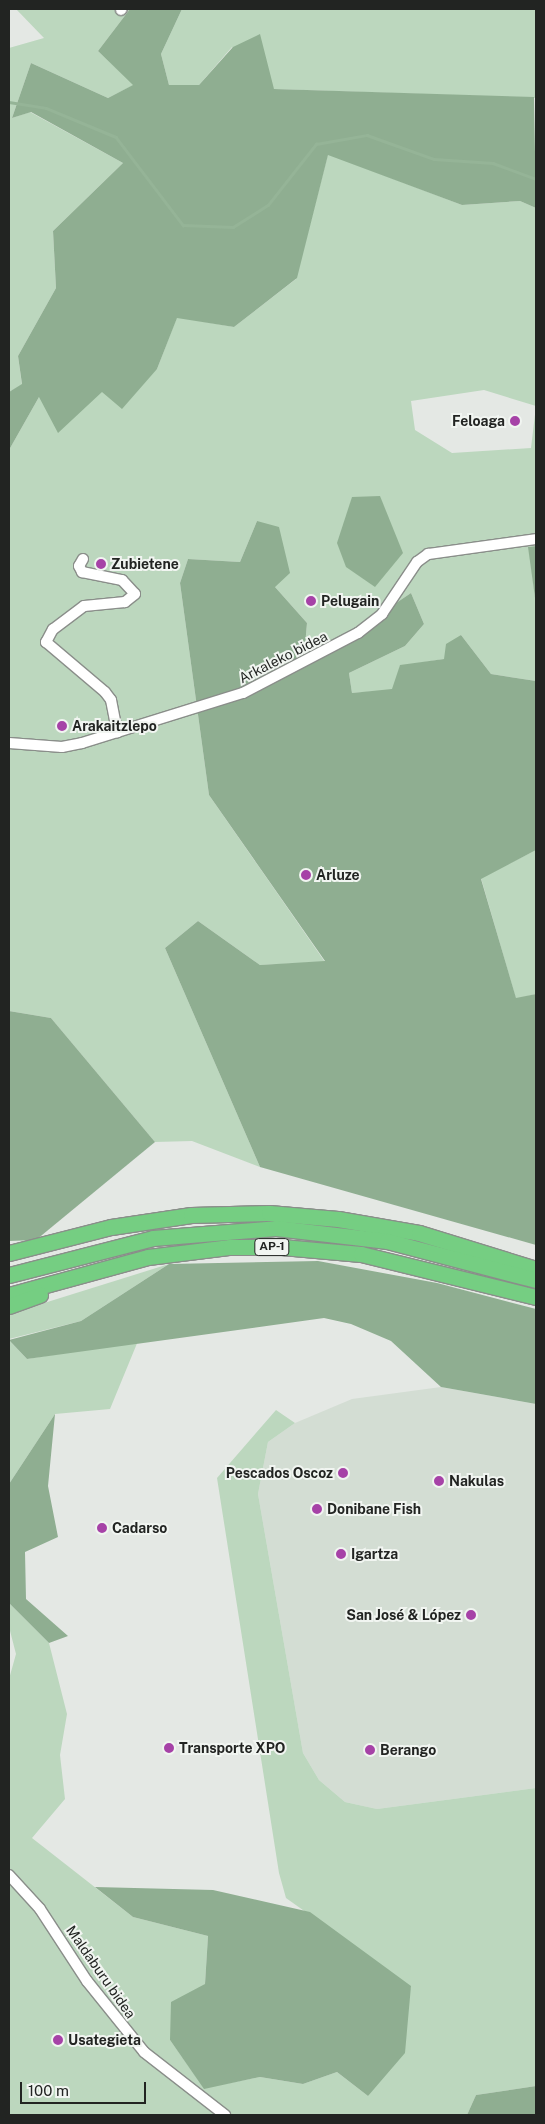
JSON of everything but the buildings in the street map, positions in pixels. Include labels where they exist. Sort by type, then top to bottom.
[{"type":"highway","points":[[9,1253],[36,1244],[111,1227],[191,1215],[270,1213],[338,1219],[419,1233],[536,1269]]},
{"type":"highway","name":"AP-1","points":[[9,1276],[153,1238],[276,1228],[387,1241],[536,1280]]},
{"type":"highway","points":[[9,1246],[36,1244]]},
{"type":"highway","name":"AP-1","points":[[9,1294],[76,1274],[148,1256],[190,1251],[306,1248],[414,1265],[536,1297]]},
{"type":"highway","points":[[9,1306],[64,1286],[76,1274]]},
{"type":"street","name":"Arkaleko bidea","points":[[9,743],[62,747],[243,693],[358,633],[382,614],[417,562],[428,554],[536,539]]},
{"type":"street","points":[[83,558],[79,566],[82,572],[122,580],[135,594],[125,602],[84,606],[53,629],[46,642],[105,692],[111,700],[117,732]]},
{"type":"street","name":"Maldaburu bidea","points":[[9,1874],[40,1908],[87,1981],[144,2052],[225,2115]]},
{"type":"shaded area","points":[[441,1387],[536,1404],[536,1788],[377,1809],[345,1802],[319,1780],[303,1753],[258,1494],[268,1442],[295,1423],[352,1399]]},
{"type":"green space","points":[[16,9],[130,9],[98,51],[134,85],[108,98],[31,63],[12,118],[30,112],[123,163],[53,231],[56,288],[18,356],[22,385],[9,392],[9,48],[44,38]]},
{"type":"green space","points":[[130,9],[182,9],[161,54],[169,85],[199,85],[233,47],[260,34],[274,89],[534,97],[536,208],[520,201],[462,205],[328,155],[297,278],[234,327],[177,318],[157,369],[122,409],[102,392],[58,433],[39,397],[9,450],[9,392],[22,384],[18,356],[56,288],[53,231],[123,163],[31,112],[12,118],[31,63],[108,98],[133,85],[98,51]]},
{"type":"green space","points":[[182,9],[536,9],[536,98],[274,89],[232,47],[199,85],[169,85],[161,54]]},
{"type":"green space","points":[[328,154],[462,205],[520,201],[536,208],[536,406],[536,546],[529,547],[536,605],[536,681],[491,674],[461,635],[444,659],[400,666],[393,690],[352,693],[349,673],[405,646],[424,624],[411,593],[332,646],[304,658],[307,623],[275,587],[257,521],[240,562],[188,559],[180,583],[209,795],[325,962],[260,965],[198,921],[165,948],[260,1167],[192,1141],[155,1142],[51,1018],[9,1011],[9,450],[39,397],[102,392],[157,369],[177,317],[234,327],[296,279]],"holes":[[[484,390],[536,406],[531,448],[452,453],[415,430],[411,401]]]},
{"type":"green space","points":[[380,496],[403,553],[375,587],[346,567],[337,543],[352,497]]},
{"type":"green space","points":[[257,521],[279,527],[290,573],[275,587],[307,623],[304,657],[332,646],[411,593],[424,624],[405,646],[349,673],[352,693],[392,689],[400,665],[444,659],[446,644],[461,635],[491,674],[536,681],[536,850],[481,879],[516,998],[536,994],[536,1245],[260,1167],[165,948],[198,921],[260,965],[325,961],[209,795],[180,583],[188,559],[240,562]]},
{"type":"green space","points":[[536,546],[536,605],[528,547]]},
{"type":"green space","points":[[536,850],[536,994],[516,999],[481,878]]},
{"type":"green space","points":[[9,1011],[51,1018],[155,1142],[36,1240],[9,1241]]},
{"type":"green space","points":[[318,1261],[437,1283],[536,1309],[536,1404],[441,1387],[391,1341],[351,1324],[324,1318],[27,1359],[9,1340],[81,1321],[169,1264]]},
{"type":"green space","points":[[169,1264],[81,1321],[9,1339],[9,1314]]},
{"type":"green space","points":[[9,1340],[27,1359],[138,1341],[110,1409],[55,1414],[9,1484]]},
{"type":"green space","points":[[276,1410],[295,1423],[268,1442],[258,1494],[303,1753],[319,1780],[345,1802],[377,1809],[536,1788],[536,2086],[476,2095],[467,2115],[9,2115],[9,1679],[16,1654],[9,1627],[9,1603],[49,1643],[67,1714],[60,1755],[65,1799],[32,1838],[133,1917],[208,1936],[205,1984],[170,2040],[204,2088],[260,2077],[303,2084],[337,2072],[368,2096],[411,1987],[286,1898],[279,1873],[217,1478]]},
{"type":"green space","points":[[55,1414],[48,1486],[58,1537],[25,1552],[26,1599],[68,1636],[49,1643],[9,1603],[9,1484]]},
{"type":"green space","points":[[95,1887],[213,1890],[310,1912],[411,1986],[405,2053],[368,2096],[337,2072],[303,2084],[260,2077],[204,2089],[170,2040],[171,2002],[205,1984],[208,1936],[133,1917]]},
{"type":"green space","points":[[536,2086],[536,2115],[467,2115],[476,2095]]},
{"type":"waterway","points":[[9,102],[46,108],[116,137],[183,225],[233,227],[268,205],[316,144],[367,135],[434,159],[493,163],[536,179]]},
{"type":"place","name":"Feloaga","points":[[515,421]]},
{"type":"place","name":"Zubietene","points":[[101,564]]},
{"type":"place","name":"Pelugain","points":[[311,601]]},
{"type":"place","name":"Arakaitzlepo","points":[[62,726]]},
{"type":"place","name":"Arluze","points":[[306,875]]},
{"type":"place","name":"Pescados Oscoz","points":[[343,1473]]},
{"type":"place","name":"Nakulas","points":[[439,1481]]},
{"type":"place","name":"Donibane Fish","points":[[317,1509]]},
{"type":"place","name":"Cadarso","points":[[102,1528]]},
{"type":"place","name":"Igartza","points":[[341,1554]]},
{"type":"place","name":"San José & López","points":[[471,1615]]},
{"type":"place","name":"Transporte XPO","points":[[169,1748]]},
{"type":"place","name":"Berango","points":[[370,1750]]},
{"type":"place","name":"Usategieta","points":[[58,2040]]}]
